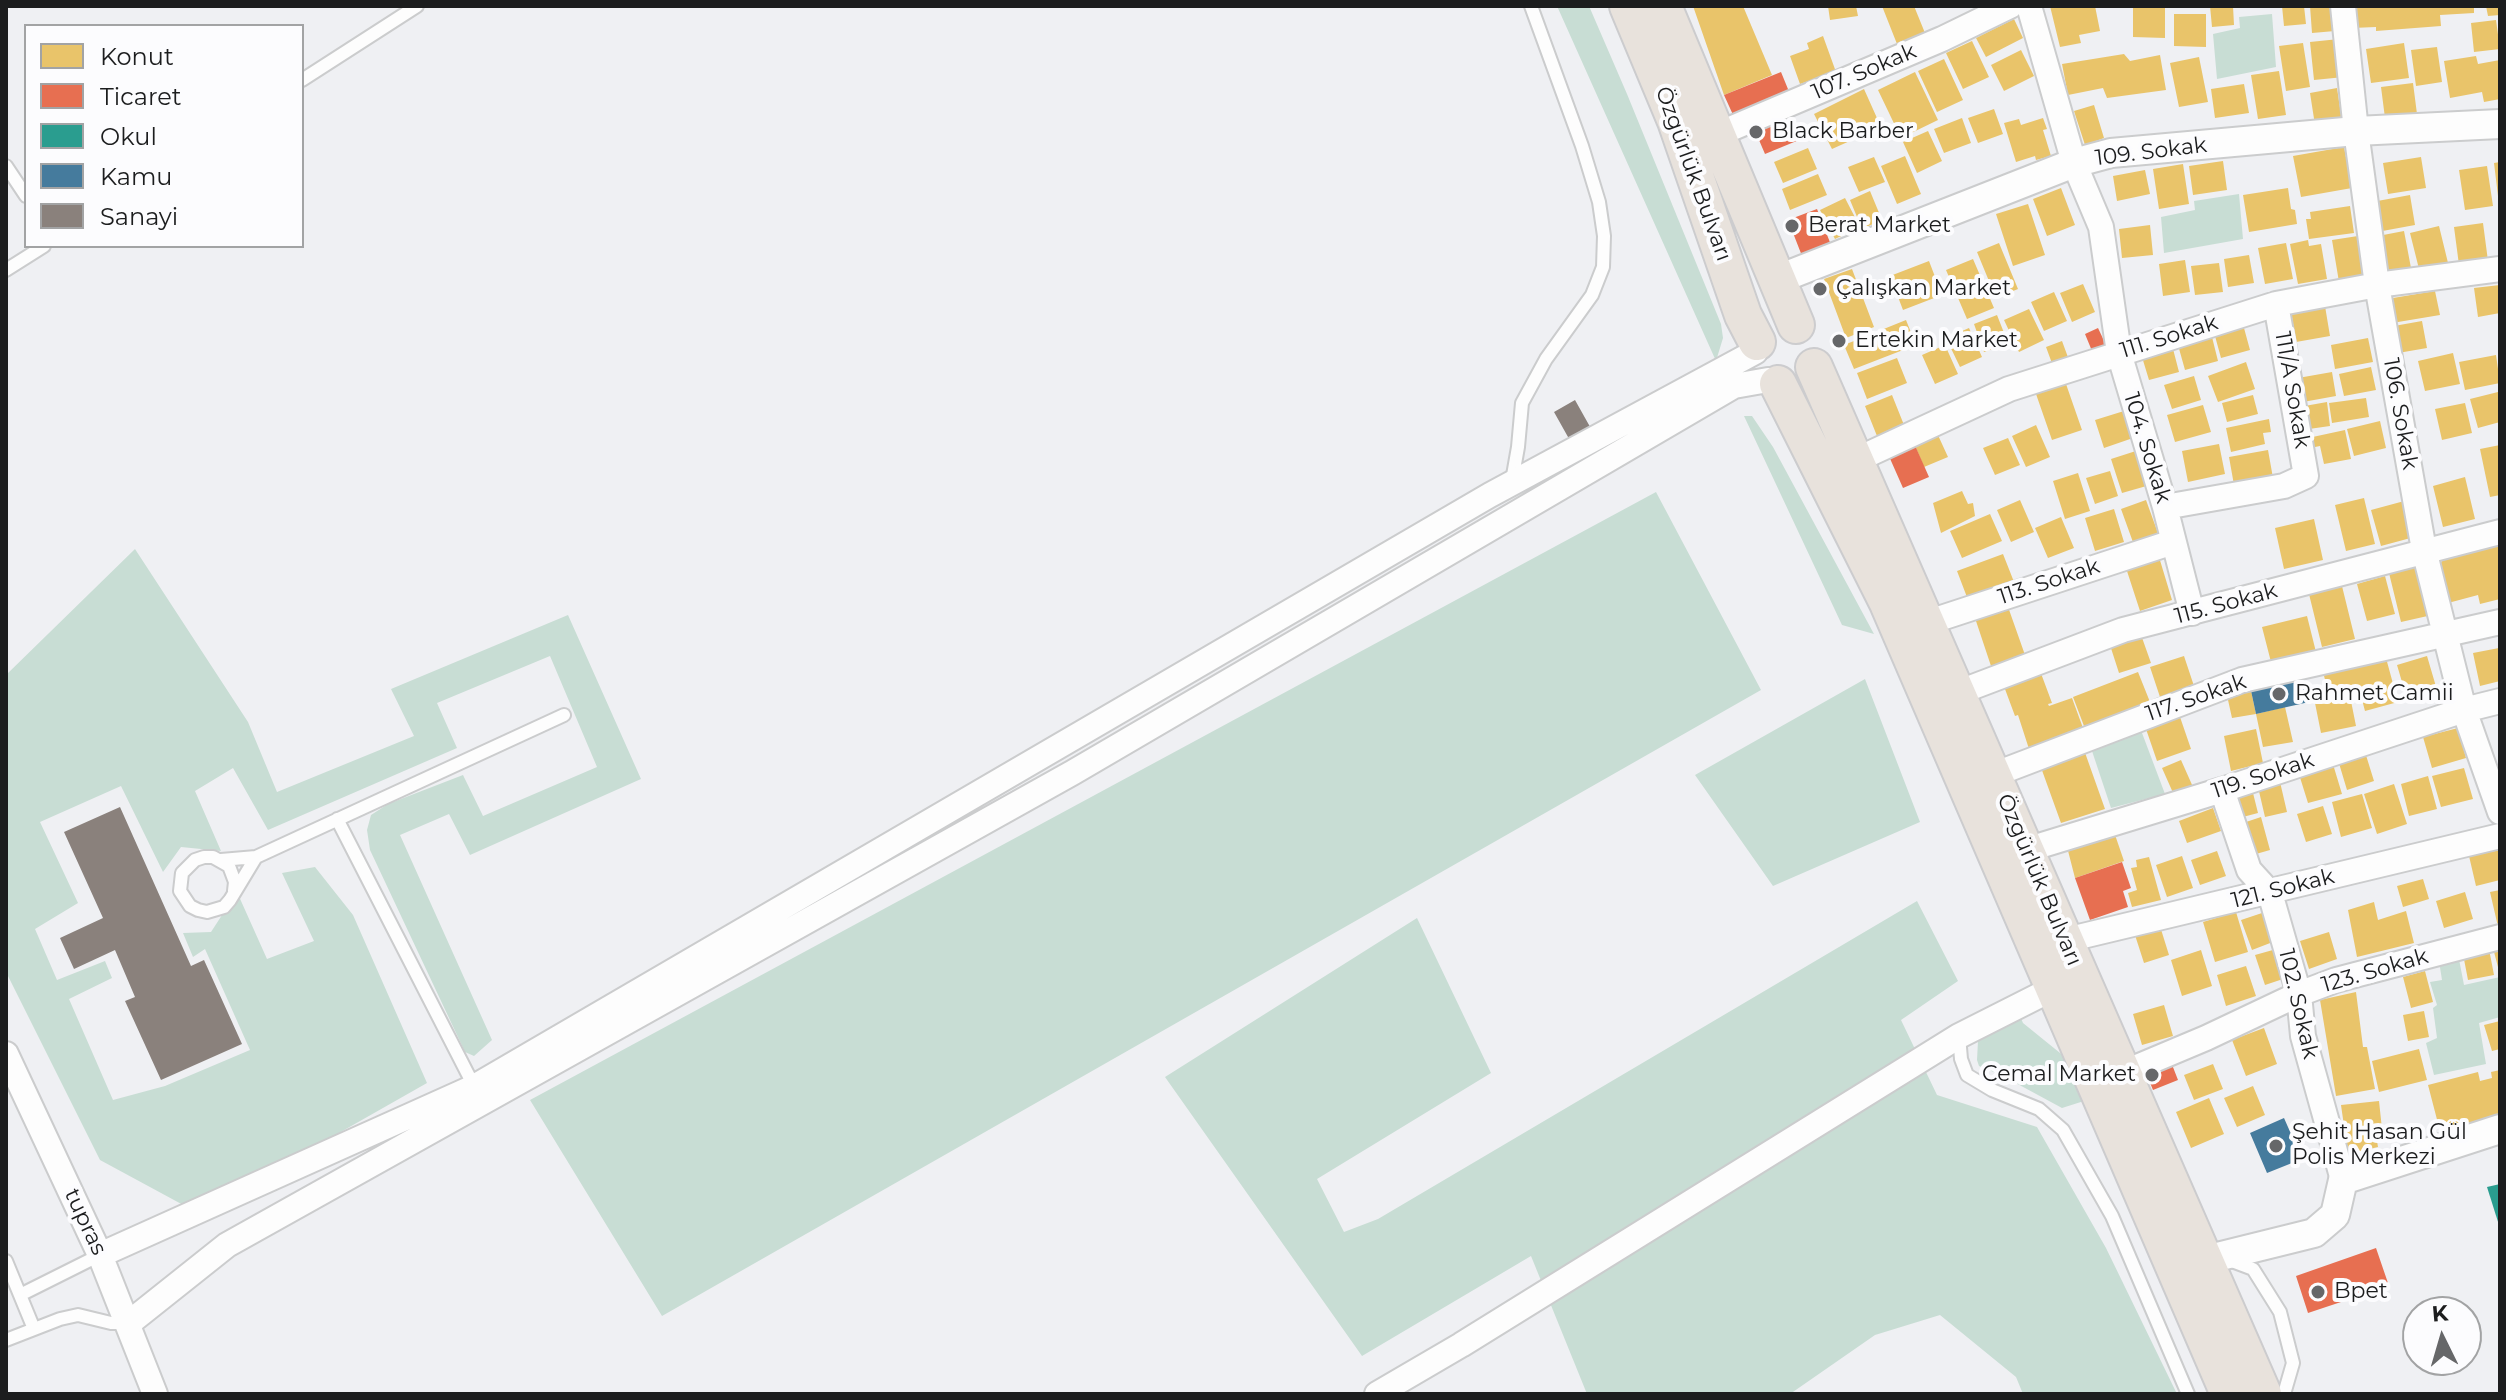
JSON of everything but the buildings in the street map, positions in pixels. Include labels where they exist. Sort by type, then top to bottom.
[{"type":"main road","name":"Özgürlük Bulvarı","points":[[1628,6],[1676,121],[1743,315],[1764,365],[1888,603],[2054,988],[2194,1246],[2229,1394]]},
{"type":"main road","name":"Özgürlük Bulvarı","points":[[1663,6],[1796,325]]},
{"type":"main road","points":[[1777,325],[1796,325],[1812,337],[1816,346],[1814,367],[1795,384],[1764,365],[1762,334],[1777,325]]},
{"type":"main road","name":"Özgürlük Bulvarı","points":[[1814,367],[2066,940],[2194,1246],[2263,1394]]},
{"type":"street","name":"107. Sokak","points":[[1716,135],[1942,39],[2010,6]]},
{"type":"street","name":"104. Sokak","points":[[2029,6],[2074,163],[2101,227],[2119,353],[2165,507],[2192,613]]},
{"type":"street","name":"106. Sokak","points":[[2343,6],[2377,285],[2424,550],[2464,710],[2500,812]]},
{"type":"street","name":"109. Sokak","points":[[1776,280],[2074,163],[2111,153],[2356,131],[2500,124]]},
{"type":"street","name":"111. Sokak","points":[[1854,461],[2009,389],[2276,304],[2377,285],[2500,269]]},
{"type":"street","name":"111/A Sokak","points":[[2165,507],[2284,486],[2306,476],[2276,304]]},
{"type":"street","points":[[129,1323],[227,1245],[1511,484],[1764,365]]},
{"type":"street","points":[[100,1255],[479,1095],[1072,773],[1734,386],[1764,365]]},
{"type":"street","name":"115. Sokak","points":[[1957,693],[2123,630],[2500,532]]},
{"type":"street","name":"113. Sokak","points":[[1926,623],[2173,542]]},
{"type":"street","name":"117. Sokak","points":[[1993,775],[2242,680],[2500,622]]},
{"type":"street","name":"119. Sokak","points":[[2026,850],[2500,701]]},
{"type":"street","name":"102. Sokak","points":[[2222,790],[2249,870],[2270,893],[2299,994],[2303,1036],[2343,1180]]},
{"type":"street","name":"121. Sokak","points":[[2066,940],[2500,836]]},
{"type":"street","name":"123. Sokak","points":[[2121,1070],[2137,1067],[2336,980],[2500,937]]},
{"type":"street","points":[[1377,1394],[1959,1036],[2054,988]]},
{"type":"street","name":"tupras","points":[[6,1054],[100,1255],[155,1394]]},
{"type":"street","points":[[2194,1246],[2314,1233],[2335,1215],[2343,1180],[2500,1129]]},
{"type":"lane","points":[[304,79],[417,6]]},
{"type":"lane","points":[[1511,484],[1522,403],[1546,359],[1592,295],[1603,267],[1604,236],[1599,202],[1531,6]]},
{"type":"lane","points":[[6,166],[24,193]]},
{"type":"lane","points":[[6,270],[41,248]]},
{"type":"lane","points":[[256,857],[224,907],[207,912],[190,906],[180,891],[182,873],[195,860],[256,857],[564,715]]},
{"type":"lane","points":[[337,819],[479,1095]]},
{"type":"lane","points":[[221,860],[233,874],[234,891]]},
{"type":"lane","points":[[1959,1036],[1961,1059],[1967,1075],[1992,1090],[2039,1109],[2063,1130],[2112,1216],[2188,1394]]},
{"type":"lane","points":[[2194,1246],[2253,1269],[2280,1312],[2293,1363],[2284,1394]]},
{"type":"lane","points":[[20,1295],[100,1255]]},
{"type":"lane","points":[[6,1261],[34,1329]]},
{"type":"lane","points":[[6,1340],[78,1315],[111,1323],[129,1323]]},
{"type":"green space","points":[[1557,6],[1589,6],[1721,324],[1723,338],[1716,361]]},
{"type":"green space","points":[[2272,14],[2276,67],[2217,79],[2213,34],[2240,28],[2239,17]]},
{"type":"green space","points":[[2239,194],[2243,239],[2164,253],[2161,217],[2195,210],[2194,201]]},
{"type":"green space","points":[[1744,416],[1752,416],[1773,447],[1874,634],[1842,625]]},
{"type":"green space","points":[[1656,492],[1761,690],[662,1316],[530,1100]]},
{"type":"green space","points":[[135,549],[248,722],[277,792],[414,736],[391,689],[568,615],[641,779],[470,855],[449,814],[400,835],[492,1040],[474,1056],[465,1052],[370,850],[367,830],[371,815],[388,804],[463,775],[483,816],[597,767],[550,656],[437,703],[457,748],[268,830],[233,768],[195,791],[221,851],[181,847],[163,872],[121,786],[40,822],[78,903],[35,929],[57,980],[105,961],[112,978],[69,999],[113,1100],[165,1086],[250,1050],[205,949],[193,957],[183,933],[211,932],[237,892],[267,959],[314,941],[282,873],[315,867],[353,915],[427,1083],[198,1213],[100,1160],[6,972],[6,675]]},
{"type":"green space","points":[[1865,679],[1920,822],[1773,886],[1695,775]]},
{"type":"green space","points":[[2139,725],[2165,794],[2111,808],[2090,745]]},
{"type":"green space","points":[[1917,901],[1958,981],[1901,1020],[1937,1095],[2037,1127],[2106,1248],[2177,1394],[2023,1394],[2016,1377],[1940,1315],[1875,1335],[1790,1394],[1587,1394],[1531,1256],[1362,1356],[1165,1077],[1417,918],[1491,1073],[1317,1179],[1344,1232],[1378,1219]]},
{"type":"green space","points":[[2458,954],[2464,985],[2500,977],[2500,1017],[2479,1023],[2486,1064],[2434,1075],[2426,1043],[2437,1038],[2433,1008],[2437,1005],[2430,982],[2442,980],[2439,961]]},
{"type":"green space","points":[[2020,1016],[2023,1023],[2065,1057],[2084,1101],[2062,1108],[1979,1066],[1978,1041]]},
{"type":"place","name":"Black Barber","points":[[1756,132]]},
{"type":"place","name":"Berat Market","points":[[1792,226]]},
{"type":"place","name":"Çalışkan Market","points":[[1820,289]]},
{"type":"place","name":"Ertekin Market","points":[[1839,341]]},
{"type":"place","name":"Rahmet Camii","points":[[2279,694]]},
{"type":"place","name":"Cemal Market","points":[[2152,1075]]},
{"type":"place","name":"Şehit Hasan Gül Polis Merkezi","points":[[2276,1146]]},
{"type":"place","name":"Bpet","points":[[2318,1292]]}]
